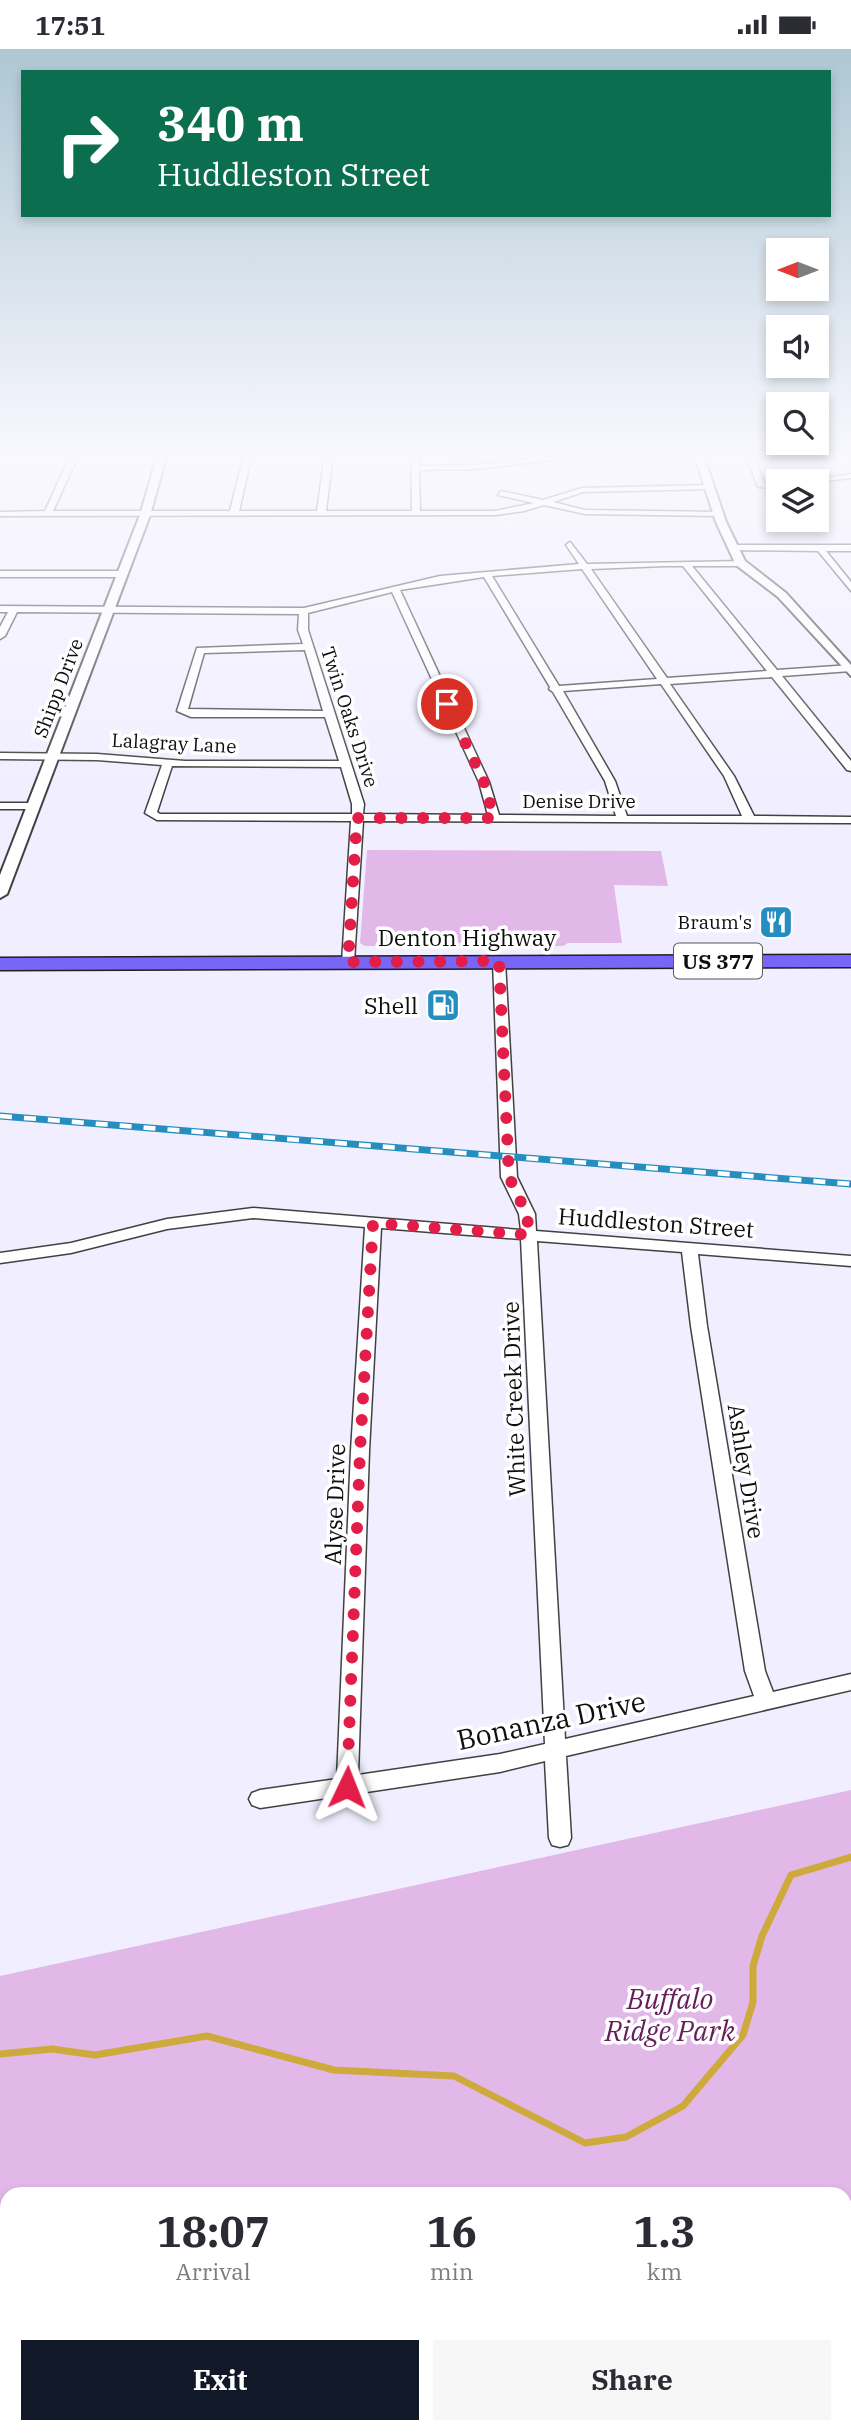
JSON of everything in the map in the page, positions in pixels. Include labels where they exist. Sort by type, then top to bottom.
[{"type":"main road","name":"Denton Highway","points":[[0,964],[851,961]]},
{"type":"street","name":"Shipp Drive","points":[[0,894],[6,860],[33,806],[125,565]]},
{"type":"street","points":[[0,609],[304,611],[437,579],[581,565]]},
{"type":"street","points":[[584,565],[730,776],[749,818]]},
{"type":"street","points":[[687,565],[851,768]]},
{"type":"street","points":[[743,565],[782,595],[850,669]]},
{"type":"street","points":[[833,565],[851,588]]},
{"type":"street","points":[[0,573],[121,574]]},
{"type":"street","points":[[487,574],[610,781],[623,820]]},
{"type":"street","points":[[396,591],[484,782],[494,818]]},
{"type":"street","points":[[0,636],[13,609]]},
{"type":"street","name":"Twin Oaks Drive","points":[[304,611],[303,630],[358,804],[348,962]]},
{"type":"street","points":[[308,647],[200,650],[182,711],[191,714],[330,714]]},
{"type":"street","points":[[554,689],[850,669]]},
{"type":"street","name":"Lalagray Lane","points":[[0,756],[115,758],[168,763],[346,764]]},
{"type":"street","name":"Denise Drive","points":[[168,763],[151,813],[157,817],[851,820]]},
{"type":"street","points":[[0,806],[33,806]]},
{"type":"street","name":"White Creek Drive","points":[[499,961],[508,1167],[513,1190],[527,1215],[529,1235],[560,1838]]},
{"type":"street","name":"Huddleston Street","points":[[0,1258],[71,1248],[167,1224],[242,1214],[279,1214],[851,1261]]},
{"type":"street","name":"Alyse Drive","points":[[347,1787],[360,1451],[373,1223]]},
{"type":"street","name":"Ashley Drive","points":[[689,1247],[699,1326],[753,1658],[766,1701]]},
{"type":"street","name":"Bonanza Drive","points":[[260,1799],[500,1763],[851,1682]]},
{"type":"green space","points":[[367,850],[661,851],[668,886],[614,885],[622,943],[568,943],[563,946],[365,946],[360,943]]},
{"type":"green space","name":"Buffalo Ridge Park","points":[[851,1790],[851,2187],[0,2187],[0,1976]]},
{"type":"waterway","points":[[0,2054],[52,2049],[95,2055],[207,2036],[334,2070],[454,2076],[585,2143],[626,2137],[683,2106],[743,2035],[753,2002],[753,1966],[762,1936],[791,1875],[851,1857]]},
{"type":"railway","points":[[0,1116],[851,1184]]},
{"type":"place","name":"Braum's","points":[[776,922]]},
{"type":"place","name":"Shell","points":[[443,1005]]},
{"type":"route","points":[[347,1787],[360,1451],[373,1223],[529,1235],[527,1215],[509,1177],[499,961],[348,962],[357,818],[494,818],[484,782],[447,704]]}]
